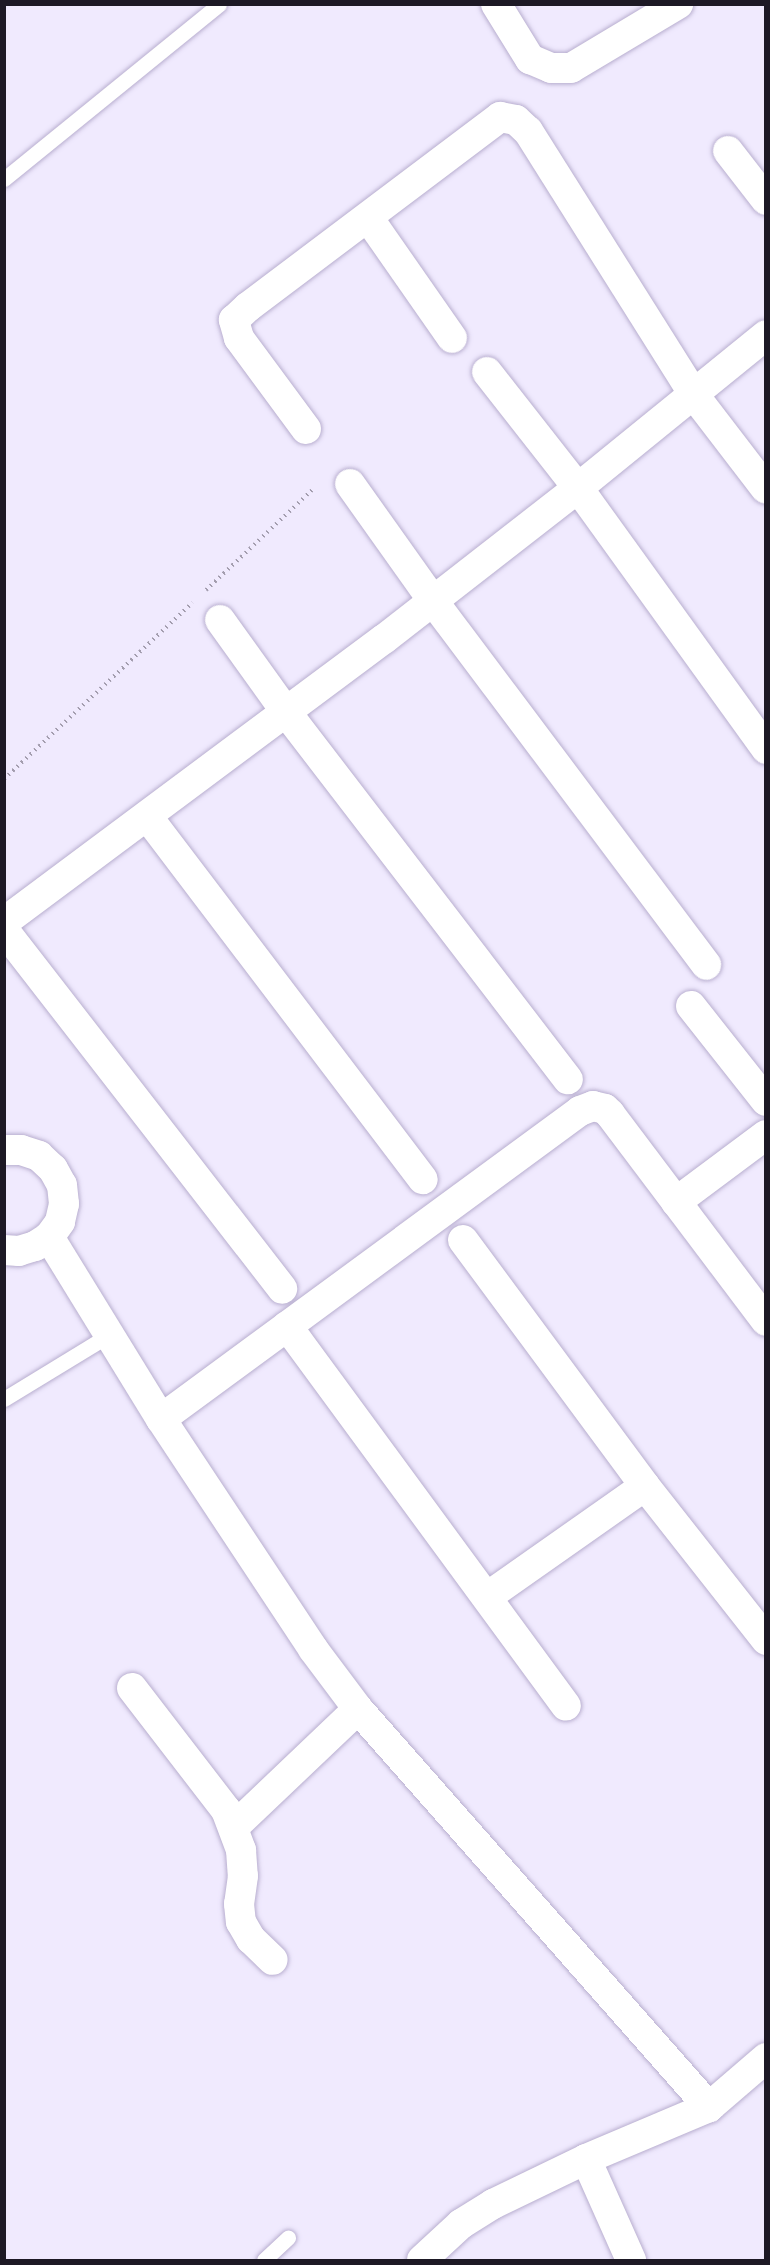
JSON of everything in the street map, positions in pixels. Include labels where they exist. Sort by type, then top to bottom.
[{"type":"street","points":[[496,4],[531,59],[551,68],[571,68],[678,4]]},
{"type":"street","points":[[306,429],[239,338],[234,320],[248,307],[369,219],[500,117],[516,120],[528,131],[694,395],[765,489]]},
{"type":"street","points":[[728,151],[765,200]]},
{"type":"street","points":[[369,219],[452,338]]},
{"type":"street","points":[[4,922],[433,601],[578,488],[765,335]]},
{"type":"street","points":[[487,372],[578,488],[765,749]]},
{"type":"street","points":[[350,484],[433,601],[706,965]]},
{"type":"street","points":[[220,620],[286,712],[568,1079]]},
{"type":"street","points":[[147,816],[423,1179]]},
{"type":"street","points":[[4,930],[282,1289]]},
{"type":"street","points":[[691,1006],[765,1101]]},
{"type":"street","points":[[161,1419],[580,1111],[593,1106],[606,1108],[765,1321]]},
{"type":"street","points":[[676,1202],[765,1135]]},
{"type":"street","points":[[4,1150],[21,1150],[39,1156],[53,1168],[62,1185],[64,1204],[60,1222],[49,1237],[35,1246],[19,1251],[4,1250]]},
{"type":"street","points":[[49,1237],[161,1419],[313,1649],[358,1709],[709,2107]]},
{"type":"street","points":[[463,1240],[645,1486],[765,1640]]},
{"type":"street","points":[[287,1326],[566,1706]]},
{"type":"street","points":[[487,1597],[645,1486]]},
{"type":"street","points":[[132,1688],[226,1810],[241,1850],[243,1876],[239,1905],[241,1922],[251,1939],[273,1960]]},
{"type":"street","points":[[234,1827],[358,1709]]},
{"type":"street","points":[[422,2260],[461,2224],[493,2204],[586,2159],[709,2107],[765,2058]]},
{"type":"street","points":[[586,2159],[631,2260]]},
{"type":"lane","points":[[4,179],[219,4]]},
{"type":"lane","points":[[4,1399],[109,1335]]},
{"type":"lane","points":[[264,2260],[288,2238]]},
{"type":"path","points":[[202,593],[312,490]]},
{"type":"path","points":[[4,779],[194,601]]}]
